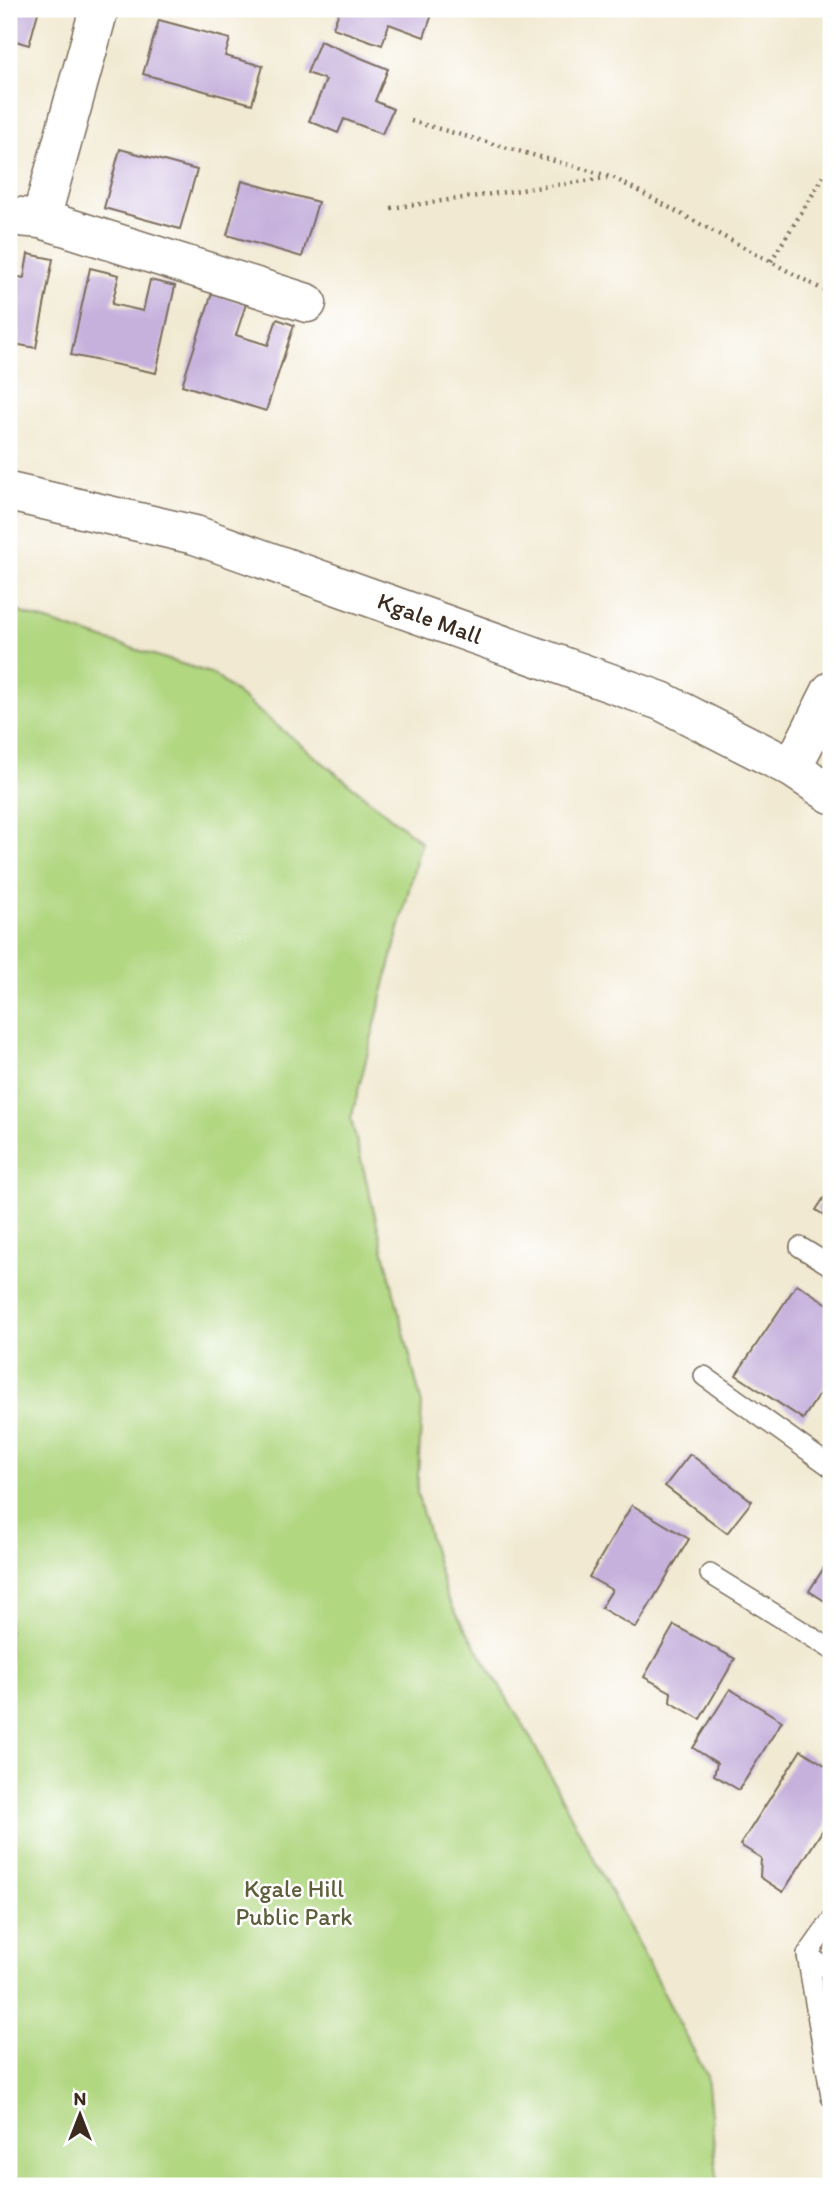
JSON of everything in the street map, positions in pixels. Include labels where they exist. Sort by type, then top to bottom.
[{"type":"street","points":[[99,9],[25,218],[307,303]]},
{"type":"street","name":"Kgale Mall","points":[[9,492],[195,535],[661,701],[792,768],[831,794]]},
{"type":"street","points":[[792,768],[831,691]]},
{"type":"lane","points":[[800,1247],[831,1266]]},
{"type":"lane","points":[[704,1377],[831,1467]]},
{"type":"lane","points":[[710,1574],[831,1649]]},
{"type":"lane","points":[[831,1921],[807,1955],[831,2097]]},
{"type":"lane","points":[[807,1955],[831,1971]]},
{"type":"path","points":[[411,121],[612,177],[831,294]]},
{"type":"path","points":[[771,261],[831,165]]},
{"type":"path","points":[[391,208],[612,177]]},
{"type":"green space","name":"Kgale Hill Public Park","points":[[9,609],[213,674],[421,842],[351,1119],[422,1405],[417,1493],[447,1598],[529,1735],[707,2076],[718,2186],[9,2186]]},
{"type":"building","points":[[9,9],[39,9],[29,45],[9,39]]},
{"type":"building","points":[[340,9],[434,9],[424,37],[389,24],[382,45],[333,28]]},
{"type":"building","points":[[159,20],[230,39],[225,56],[263,66],[252,104],[143,74]]},
{"type":"building","points":[[320,41],[388,69],[375,101],[393,109],[382,134],[344,119],[338,133],[309,121],[326,80],[307,73]]},
{"type":"building","points":[[120,149],[197,170],[180,229],[104,208]]},
{"type":"building","points":[[242,181],[318,202],[302,257],[227,235]]},
{"type":"building","points":[[28,254],[53,259],[36,348],[9,343],[9,275],[24,278]]},
{"type":"building","points":[[90,268],[119,275],[112,304],[143,311],[150,280],[175,286],[156,373],[71,355]]},
{"type":"building","points":[[212,293],[246,304],[236,335],[268,345],[277,319],[294,325],[266,411],[182,385]]},
{"type":"building","points":[[831,1187],[831,1220],[816,1210]]},
{"type":"building","points":[[797,1284],[831,1306],[831,1376],[803,1419],[736,1375]]},
{"type":"building","points":[[690,1454],[752,1501],[727,1533],[665,1486]]},
{"type":"building","points":[[632,1505],[689,1539],[636,1628],[601,1608],[612,1590],[589,1577]]},
{"type":"building","points":[[831,1557],[831,1605],[809,1591]]},
{"type":"building","points":[[674,1625],[735,1659],[700,1719],[670,1702],[671,1692],[644,1677]]},
{"type":"building","points":[[730,1689],[782,1721],[739,1790],[714,1775],[717,1763],[693,1748]]},
{"type":"building","points":[[801,1750],[831,1769],[831,1817],[783,1892],[760,1877],[761,1858],[740,1845]]}]
